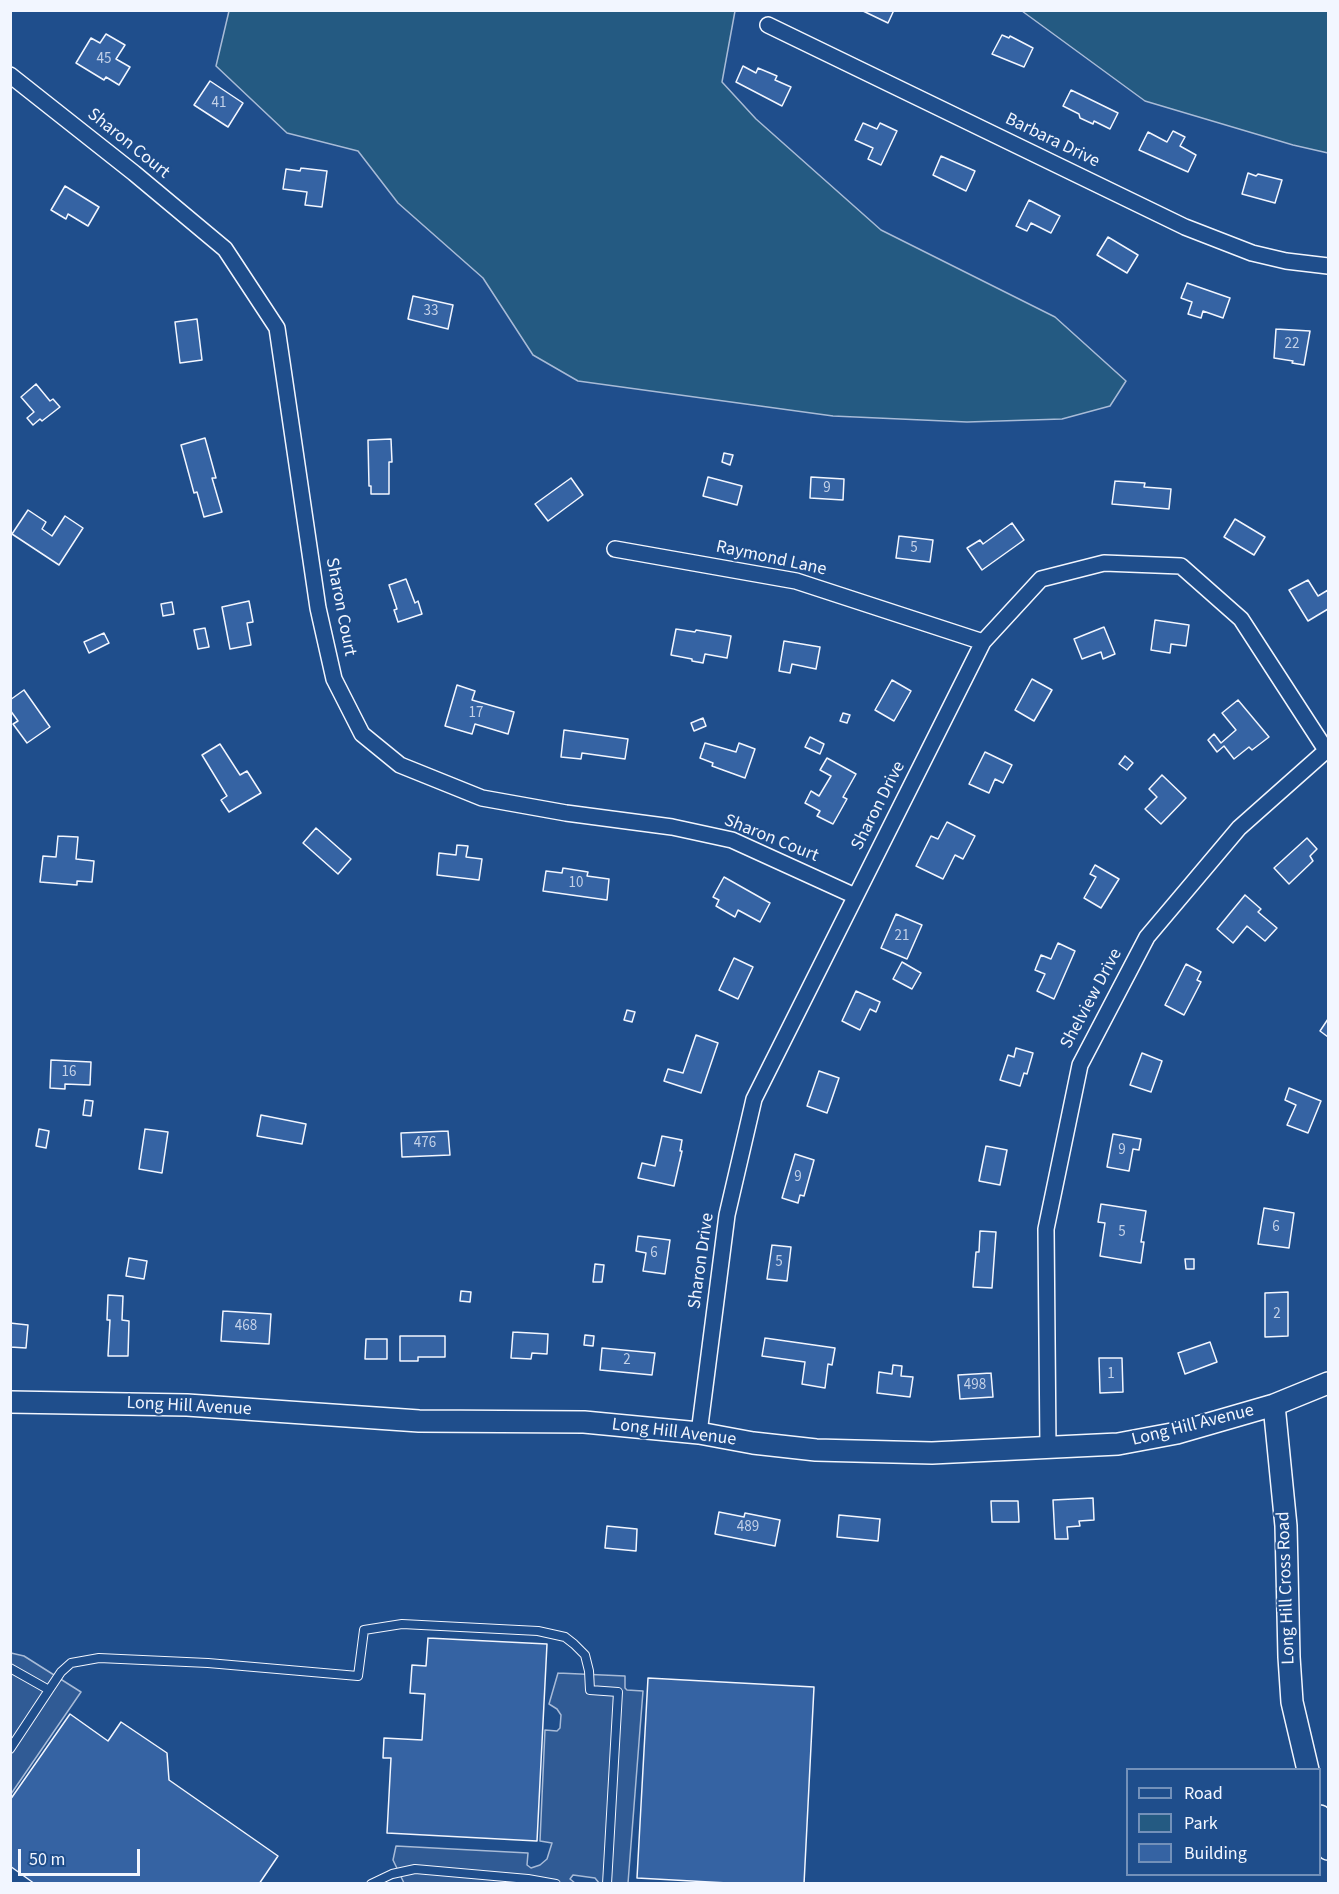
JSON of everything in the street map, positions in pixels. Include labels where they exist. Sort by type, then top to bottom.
[{"type":"street","name":"Barbara Drive","points":[[768,25],[1185,227],[1252,253],[1286,261],[1329,266]]},
{"type":"street","name":"Sharon Court","points":[[10,75],[134,173],[225,249],[277,328],[318,608],[334,679],[362,734],[400,765],[482,798],[672,828],[732,840],[855,896]]},
{"type":"street","name":"Raymond Lane","points":[[615,549],[796,580],[983,642]]},
{"type":"street","name":"Sharon Drive","points":[[699,1433],[727,1215],[754,1099],[983,642],[1041,579],[1104,563],[1181,566],[1240,619],[1327,749]]},
{"type":"street","name":"Shelview Drive","points":[[1048,1449],[1046,1229],[1080,1065],[1147,937],[1239,828],[1327,749]]},
{"type":"street","name":"Long Hill Avenue","points":[[10,1402],[187,1405],[419,1421],[585,1422],[699,1433],[753,1443],[816,1450],[932,1453],[1118,1444],[1177,1433],[1274,1405],[1329,1383]]},
{"type":"street","name":"Long Hill Cross Road","points":[[1274,1405],[1286,1526],[1292,1702],[1308,1768]]},
{"type":"street","points":[[1321,1820],[1329,1850]]},
{"type":"lane","points":[[10,1749],[61,1672],[72,1663],[99,1658],[208,1663],[358,1676],[364,1630],[402,1624],[538,1631],[565,1637],[585,1655],[590,1671],[590,1690],[618,1692],[607,1884]]},
{"type":"lane","points":[[10,1668],[49,1690]]},
{"type":"lane","points":[[371,1884],[392,1874],[415,1869],[528,1878],[556,1884]]},
{"type":"green space","points":[[229,11],[735,11],[722,82],[756,119],[881,230],[1055,317],[1126,381],[1110,406],[1062,419],[967,422],[833,416],[578,381],[533,355],[483,278],[398,203],[358,151],[287,133],[216,66]]},
{"type":"green space","points":[[1022,11],[1328,11],[1328,153],[1293,145],[1145,101]]},
{"type":"shaded area","points":[[11,1653],[24,1656],[81,1692],[11,1794]]},
{"type":"shaded area","points":[[558,1673],[625,1676],[627,1690],[643,1691],[628,1883],[599,1883],[595,1878],[573,1875],[570,1879],[575,1883],[404,1883],[393,1860],[396,1846],[528,1853],[527,1865],[531,1868],[547,1859],[552,1843],[540,1841],[545,1730],[557,1731],[560,1728],[561,1715],[549,1704]]},
{"type":"building","points":[[861,10],[894,10],[888,23]]},
{"type":"building","points":[[106,34],[125,45],[116,59],[130,67],[119,85],[106,77],[104,80],[76,63],[91,38],[100,43]]},
{"type":"building","points":[[1002,35],[1009,38],[1010,36],[1033,48],[1024,67],[992,54]]},
{"type":"building","points":[[743,66],[756,73],[758,68],[777,76],[775,80],[791,87],[782,106],[736,82]]},
{"type":"building","points":[[210,81],[243,103],[228,127],[194,105]]},
{"type":"building","points":[[1071,90],[1118,113],[1110,129],[1094,121],[1093,124],[1080,118],[1079,114],[1063,106]]},
{"type":"building","points":[[863,123],[877,129],[880,123],[897,131],[881,165],[868,159],[873,148],[855,140]]},
{"type":"building","points":[[1173,131],[1185,137],[1180,146],[1196,155],[1188,172],[1139,150],[1148,132],[1167,142]]},
{"type":"building","points":[[941,156],[975,171],[966,191],[933,175]]},
{"type":"building","points":[[301,168],[327,171],[322,207],[305,205],[307,192],[283,189],[286,169],[300,171]]},
{"type":"building","points":[[1248,173],[1282,180],[1275,203],[1242,194]]},
{"type":"building","points":[[65,186],[99,207],[88,226],[68,214],[66,219],[51,210]]},
{"type":"building","points":[[1029,200],[1060,216],[1051,233],[1031,223],[1027,231],[1016,226]]},
{"type":"building","points":[[1108,237],[1138,255],[1127,273],[1097,255]]},
{"type":"building","points":[[1187,283],[1230,298],[1223,318],[1203,311],[1201,318],[1188,314],[1192,302],[1181,298]]},
{"type":"building","points":[[413,296],[453,305],[448,329],[408,319]]},
{"type":"building","points":[[197,319],[202,360],[180,363],[175,322]]},
{"type":"building","points":[[1276,329],[1310,331],[1304,365],[1274,358]]},
{"type":"building","points":[[36,384],[50,401],[53,399],[60,407],[33,425],[27,418],[34,412],[21,397]]},
{"type":"building","points":[[205,438],[216,478],[212,478],[222,512],[204,517],[197,492],[194,493],[181,445]]},
{"type":"building","points":[[391,439],[392,462],[389,462],[389,494],[371,494],[368,440]]},
{"type":"building","points":[[724,453],[733,455],[730,465],[722,462]]},
{"type":"building","points":[[708,477],[742,486],[737,505],[703,496]]},
{"type":"building","points":[[811,477],[844,479],[843,500],[810,498]]},
{"type":"building","points":[[571,478],[583,495],[548,521],[535,504]]},
{"type":"building","points":[[1115,481],[1145,483],[1144,487],[1171,489],[1169,509],[1112,504]]},
{"type":"building","points":[[28,510],[46,522],[42,529],[52,536],[65,516],[83,528],[59,565],[12,534]]},
{"type":"building","points":[[1235,519],[1265,537],[1254,555],[1224,537]]},
{"type":"building","points":[[1012,523],[1024,540],[982,570],[967,548],[980,540],[983,544]]},
{"type":"building","points":[[899,536],[933,540],[930,562],[896,558]]},
{"type":"building","points":[[406,579],[422,614],[398,622],[394,610],[397,609],[389,585]]},
{"type":"building","points":[[1308,580],[1318,596],[1328,590],[1328,609],[1308,621],[1289,590]]},
{"type":"building","points":[[249,601],[253,622],[247,623],[251,645],[230,649],[222,607]]},
{"type":"building","points":[[172,602],[174,614],[163,616],[161,604]]},
{"type":"building","points":[[1155,620],[1189,625],[1186,646],[1171,644],[1170,653],[1151,650]]},
{"type":"building","points":[[1104,627],[1115,654],[1103,659],[1101,652],[1082,659],[1074,639]]},
{"type":"building","points":[[205,628],[209,647],[198,649],[194,630]]},
{"type":"building","points":[[676,629],[731,636],[727,658],[705,654],[703,663],[671,655]]},
{"type":"building","points":[[104,633],[109,643],[89,653],[84,642]]},
{"type":"building","points":[[784,641],[820,647],[816,669],[792,664],[790,673],[779,671]]},
{"type":"building","points":[[1032,679],[1052,690],[1034,721],[1015,710]]},
{"type":"building","points":[[892,680],[911,691],[894,721],[875,710]]},
{"type":"building","points":[[457,685],[475,691],[472,700],[514,712],[508,734],[475,724],[472,734],[445,726]]},
{"type":"building","points":[[24,690],[50,727],[27,743],[13,724],[18,721],[10,710],[10,700]]},
{"type":"building","points":[[1238,700],[1269,737],[1252,750],[1249,747],[1234,759],[1224,746],[1217,752],[1208,740],[1214,734],[1221,743],[1236,730],[1222,713]]},
{"type":"building","points":[[843,713],[850,715],[847,723],[840,721]]},
{"type":"building","points":[[703,718],[706,726],[694,731],[691,723]]},
{"type":"building","points":[[564,730],[628,739],[625,759],[582,753],[581,759],[561,757]]},
{"type":"building","points":[[810,737],[824,744],[820,754],[805,747]]},
{"type":"building","points":[[705,743],[736,752],[739,743],[755,749],[745,778],[712,766],[713,763],[700,758]]},
{"type":"building","points":[[220,744],[240,775],[247,771],[261,793],[229,812],[221,800],[227,796],[202,755]]},
{"type":"building","points":[[985,752],[1012,765],[1003,783],[995,779],[989,793],[969,784]]},
{"type":"building","points":[[1125,756],[1133,763],[1127,770],[1119,764]]},
{"type":"building","points":[[827,758],[856,774],[843,797],[847,799],[833,824],[817,816],[820,811],[805,803],[811,791],[819,796],[831,776],[820,770]]},
{"type":"building","points":[[1162,775],[1186,798],[1161,824],[1145,809],[1157,797],[1149,789]]},
{"type":"building","points":[[947,822],[975,836],[963,859],[955,855],[943,879],[916,866],[931,836],[938,839]]},
{"type":"building","points":[[316,828],[351,859],[338,874],[303,843]]},
{"type":"building","points":[[58,836],[78,837],[76,859],[94,861],[92,882],[77,881],[77,885],[40,882],[43,856],[56,857]]},
{"type":"building","points":[[1307,838],[1317,849],[1310,856],[1313,861],[1289,884],[1274,868]]},
{"type":"building","points":[[457,845],[468,846],[466,857],[482,859],[479,880],[437,875],[439,853],[456,855]]},
{"type":"building","points":[[1095,865],[1119,879],[1101,908],[1084,898],[1096,877],[1090,874]]},
{"type":"building","points":[[563,868],[588,872],[587,876],[609,879],[607,900],[543,891],[546,871],[562,873]]},
{"type":"building","points":[[724,877],[770,903],[760,922],[738,910],[735,917],[716,906],[719,900],[713,897]]},
{"type":"building","points":[[1245,895],[1261,909],[1258,912],[1277,928],[1265,941],[1247,926],[1233,943],[1217,929]]},
{"type":"building","points":[[896,914],[922,925],[907,959],[881,948]]},
{"type":"building","points":[[1058,943],[1075,951],[1054,999],[1037,991],[1045,974],[1035,970],[1041,955],[1051,959]]},
{"type":"building","points":[[734,958],[753,967],[738,999],[719,990]]},
{"type":"building","points":[[902,962],[921,973],[912,989],[893,979]]},
{"type":"building","points":[[1186,964],[1201,972],[1197,980],[1201,982],[1184,1015],[1165,1005]]},
{"type":"building","points":[[856,991],[880,1002],[876,1012],[870,1009],[860,1030],[842,1021]]},
{"type":"building","points":[[627,1010],[635,1012],[632,1022],[624,1020]]},
{"type":"building","points":[[1328,1019],[1328,1037],[1320,1031]]},
{"type":"building","points":[[696,1035],[718,1043],[701,1093],[664,1081],[668,1069],[683,1073]]},
{"type":"building","points":[[1016,1048],[1033,1053],[1027,1074],[1024,1073],[1020,1086],[1000,1080],[1008,1055],[1014,1057]]},
{"type":"building","points":[[1142,1053],[1162,1061],[1151,1092],[1130,1085]]},
{"type":"building","points":[[51,1060],[91,1062],[90,1085],[65,1084],[65,1089],[50,1088]]},
{"type":"building","points":[[819,1071],[839,1078],[827,1113],[807,1106]]},
{"type":"building","points":[[1289,1088],[1321,1101],[1308,1133],[1287,1125],[1296,1105],[1285,1100]]},
{"type":"building","points":[[85,1100],[93,1101],[91,1116],[83,1115]]},
{"type":"building","points":[[261,1115],[306,1124],[302,1144],[257,1136]]},
{"type":"building","points":[[39,1129],[49,1131],[46,1148],[36,1146]]},
{"type":"building","points":[[145,1129],[168,1132],[162,1173],[139,1169]]},
{"type":"building","points":[[448,1131],[450,1155],[402,1157],[401,1133]]},
{"type":"building","points":[[1113,1134],[1141,1139],[1139,1150],[1133,1149],[1129,1171],[1107,1167]]},
{"type":"building","points":[[662,1136],[682,1140],[680,1151],[682,1151],[674,1186],[638,1178],[642,1163],[655,1166]]},
{"type":"building","points":[[986,1146],[1007,1150],[1000,1185],[979,1181]]},
{"type":"building","points":[[795,1154],[814,1160],[804,1196],[800,1195],[798,1203],[782,1198]]},
{"type":"building","points":[[1101,1204],[1146,1211],[1141,1242],[1144,1242],[1141,1263],[1100,1256],[1105,1223],[1098,1222]]},
{"type":"building","points":[[1264,1208],[1294,1213],[1289,1248],[1258,1244]]},
{"type":"building","points":[[980,1231],[996,1232],[992,1288],[973,1287]]},
{"type":"building","points":[[638,1236],[670,1240],[665,1274],[643,1271],[646,1253],[636,1251]]},
{"type":"building","points":[[772,1245],[791,1247],[787,1281],[767,1279]]},
{"type":"building","points":[[129,1258],[147,1261],[144,1279],[126,1276]]},
{"type":"building","points":[[1185,1259],[1194,1259],[1194,1269],[1186,1269]]},
{"type":"building","points":[[595,1264],[604,1265],[602,1282],[593,1282]]},
{"type":"building","points":[[461,1291],[471,1292],[470,1302],[460,1301]]},
{"type":"building","points":[[1288,1292],[1288,1336],[1265,1337],[1265,1293]]},
{"type":"building","points":[[108,1295],[123,1296],[122,1320],[129,1321],[128,1356],[108,1356],[110,1320],[107,1320]]},
{"type":"building","points":[[223,1311],[271,1314],[269,1344],[221,1341]]},
{"type":"building","points":[[10,1323],[28,1325],[26,1348],[10,1347]]},
{"type":"building","points":[[513,1332],[548,1334],[547,1354],[532,1353],[531,1359],[511,1358]]},
{"type":"building","points":[[585,1335],[594,1336],[593,1346],[584,1345]]},
{"type":"building","points":[[400,1336],[445,1336],[445,1357],[418,1357],[418,1361],[400,1361]]},
{"type":"building","points":[[765,1338],[835,1348],[832,1365],[828,1364],[825,1388],[802,1384],[805,1362],[762,1356]]},
{"type":"building","points":[[366,1339],[387,1339],[387,1359],[365,1359]]},
{"type":"building","points":[[1210,1342],[1217,1362],[1185,1374],[1178,1353]]},
{"type":"building","points":[[602,1348],[655,1353],[652,1375],[600,1370]]},
{"type":"building","points":[[1099,1358],[1122,1358],[1123,1392],[1100,1393]]},
{"type":"building","points":[[893,1365],[902,1366],[901,1376],[913,1377],[910,1397],[877,1393],[879,1372],[892,1374]]},
{"type":"building","points":[[991,1373],[993,1397],[960,1399],[958,1375]]},
{"type":"building","points":[[1093,1498],[1094,1520],[1079,1521],[1080,1526],[1067,1527],[1068,1539],[1055,1539],[1053,1500]]},
{"type":"building","points":[[991,1501],[1018,1501],[1019,1522],[992,1522]]},
{"type":"building","points":[[719,1512],[744,1517],[745,1513],[780,1520],[775,1546],[715,1534]]},
{"type":"building","points":[[839,1515],[880,1519],[878,1541],[837,1537]]},
{"type":"building","points":[[607,1526],[637,1529],[636,1551],[605,1548]]},
{"type":"building","points":[[428,1638],[547,1644],[537,1841],[387,1833],[391,1758],[383,1758],[384,1738],[422,1740],[425,1694],[410,1693],[412,1665],[426,1666]]},
{"type":"building","points":[[648,1678],[814,1687],[804,1884],[746,1884],[637,1878]]},
{"type":"building","points":[[70,1714],[108,1741],[121,1722],[167,1753],[169,1780],[278,1856],[259,1884],[35,1884],[10,1866],[10,1800]]}]
